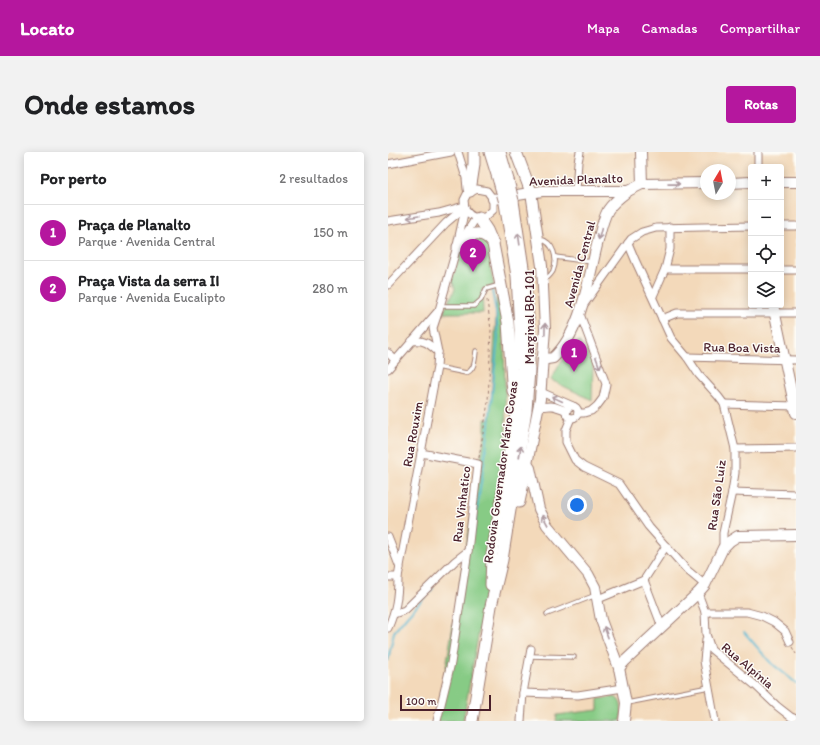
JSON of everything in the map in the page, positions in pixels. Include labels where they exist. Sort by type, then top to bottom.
[{"type":"main road","points":[[469,193],[474,165],[474,152]]},
{"type":"main road","name":"Rodovia Governador Mário Covas","points":[[490,152],[504,180]]},
{"type":"main road","name":"Rodovia Governador Mário Covas","points":[[472,721],[491,606],[502,560],[526,410],[529,370],[529,329],[525,281],[504,180],[500,152]]},
{"type":"main road","points":[[516,152],[531,192]]},
{"type":"main road","name":"Rodovia Governador Mário Covas","points":[[491,606],[492,555],[517,408],[519,382],[520,330],[517,276],[509,202]]},
{"type":"main road","points":[[477,218],[487,230],[493,244],[508,322],[512,382],[517,408]]},
{"type":"main road","points":[[457,249],[468,236],[475,233],[488,237],[493,244]]},
{"type":"main road","points":[[502,560],[514,528],[527,464]]},
{"type":"street","points":[[388,164],[452,152]]},
{"type":"street","points":[[458,152],[469,193]]},
{"type":"street","points":[[576,190],[580,152]]},
{"type":"street","points":[[641,152],[642,184]]},
{"type":"street","points":[[758,152],[758,164]]},
{"type":"street","points":[[736,183],[748,182]]},
{"type":"street","points":[[784,182],[796,182]]},
{"type":"street","name":"Avenida Planalto","points":[[493,199],[542,190],[609,192],[628,191],[642,184],[700,183]]},
{"type":"street","points":[[457,249],[465,208],[464,200],[469,193],[477,189],[484,189],[490,193],[493,199],[494,206],[491,213],[485,217],[477,218],[471,216],[465,208]]},
{"type":"street","name":"Avenida Central","points":[[543,356],[548,359],[553,358],[557,354],[564,344],[581,311],[602,225],[608,210],[616,200],[628,191]]},
{"type":"street","name":"Marginal BR-101","points":[[527,464],[541,392],[545,329],[542,266],[531,192]]},
{"type":"street","points":[[608,210],[611,196],[609,192]]},
{"type":"street","points":[[388,221],[465,208]]},
{"type":"street","points":[[388,285],[446,223],[465,208]]},
{"type":"street","points":[[439,213],[444,215],[446,223]]},
{"type":"street","points":[[457,249],[477,218]]},
{"type":"street","points":[[446,223],[456,222],[461,228]]},
{"type":"street","points":[[578,413],[591,411],[597,406],[603,398],[606,384],[581,311],[631,239],[642,232],[656,228],[748,226]]},
{"type":"street","points":[[784,226],[796,226]]},
{"type":"street","points":[[653,296],[665,269],[670,249],[670,227]]},
{"type":"street","name":"Rua São Luiz","points":[[619,668],[705,585],[723,548],[723,533],[732,492],[735,449],[724,404],[699,375],[687,357],[671,338],[628,243]]},
{"type":"street","name":"Rua Rouxim","points":[[388,628],[394,614],[398,595],[398,578],[437,367],[438,352],[434,328],[457,249]]},
{"type":"street","points":[[665,269],[748,269]]},
{"type":"street","points":[[784,270],[796,270]]},
{"type":"street","points":[[589,280],[590,284],[593,286],[598,286]]},
{"type":"street","points":[[388,369],[439,308]]},
{"type":"street","points":[[662,318],[677,313],[774,309],[796,313]]},
{"type":"street","points":[[724,404],[796,408],[774,309]]},
{"type":"street","points":[[412,341],[421,340],[429,344],[438,352]]},
{"type":"street","points":[[388,353],[395,360]]},
{"type":"street","name":"Rua Boa Vista","points":[[687,357],[796,360]]},
{"type":"street","points":[[541,392],[570,408]]},
{"type":"street","points":[[538,408],[548,405],[576,408],[578,413]]},
{"type":"street","points":[[570,408],[567,414],[571,418]]},
{"type":"street","points":[[578,413],[575,418],[571,418],[566,430],[566,442],[575,460],[584,467],[619,484],[648,526],[687,570],[705,585]]},
{"type":"street","points":[[735,449],[796,448]]},
{"type":"street","points":[[421,454],[478,464]]},
{"type":"street","name":"Rua Vinhatico","points":[[437,721],[451,663],[468,551],[478,464]]},
{"type":"street","points":[[527,464],[530,468],[539,509],[547,525],[588,574],[595,586],[601,620],[619,668],[626,703],[624,721]]},
{"type":"street","points":[[732,492],[796,494]]},
{"type":"street","points":[[723,548],[738,536],[796,535]]},
{"type":"street","points":[[388,537],[400,568]]},
{"type":"street","points":[[597,597],[644,580],[666,546]]},
{"type":"street","points":[[394,614],[405,610],[455,561],[468,551]]},
{"type":"street","points":[[388,577],[398,578]]},
{"type":"street","points":[[644,580],[662,627]]},
{"type":"street","name":"Rua Alpínia","points":[[698,593],[705,612],[706,634],[710,649],[792,719]]},
{"type":"street","points":[[705,612],[747,612],[762,616],[774,622],[785,631],[790,642]]},
{"type":"street","points":[[706,634],[704,662],[715,721]]},
{"type":"street","points":[[520,721],[530,653]]},
{"type":"street","points":[[523,693],[578,695],[623,688]]},
{"type":"lane","points":[[538,238],[544,240],[551,246],[555,257],[554,270],[551,275],[543,281]]},
{"type":"lane","points":[[555,257],[593,262]]},
{"type":"lane","points":[[439,308],[474,306],[481,300],[486,289],[501,285]]},
{"type":"lane","points":[[437,367],[466,373],[470,372],[473,367],[476,351]]},
{"type":"lane","points":[[547,614],[597,597]]},
{"type":"lane","points":[[530,653],[574,657]]},
{"type":"lane","points":[[626,703],[709,687]]},
{"type":"path","name":"Rua Vinhatico","points":[[478,464],[488,402],[491,330],[486,289]]},
{"type":"green space","points":[[479,238],[487,242],[490,248],[490,267],[494,286],[482,289],[483,313],[443,313],[455,289],[452,280],[461,251],[467,241]]},
{"type":"green space","points":[[497,298],[503,299],[507,474],[463,721],[437,721],[485,434],[485,419],[490,420]]},
{"type":"green space","points":[[579,341],[593,364],[592,400],[551,380],[561,362]]},
{"type":"green space","points":[[615,697],[621,704],[621,721],[556,721],[557,715],[598,710],[598,699]]},
{"type":"waterway","points":[[473,535],[487,443],[498,337],[492,290]]},
{"type":"waterway","points":[[388,660],[394,632],[433,588]]},
{"type":"waterway","points":[[744,632],[770,662],[796,683]]},
{"type":"place","name":"Praça Vista da serra II","points":[[473,272]]},
{"type":"place","name":"Praça de Planalto","points":[[574,372]]}]
